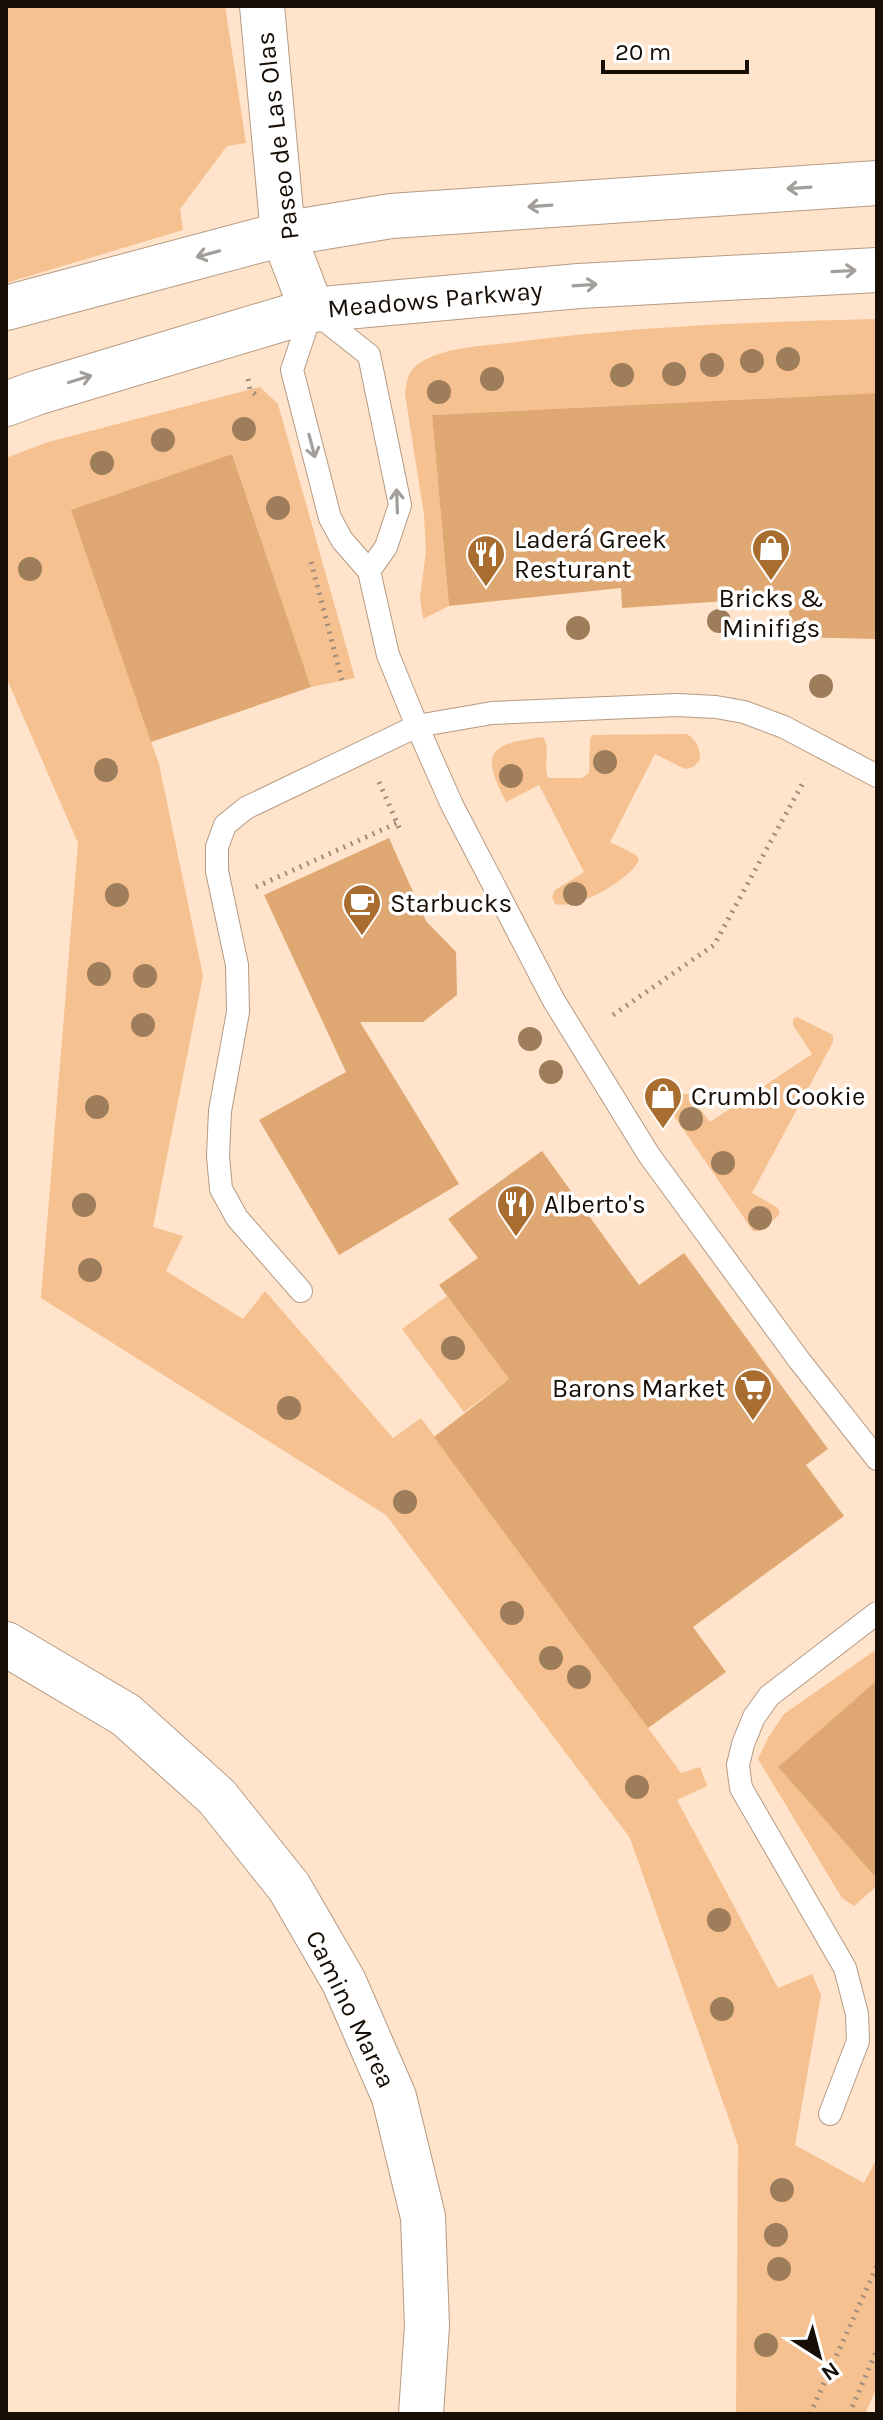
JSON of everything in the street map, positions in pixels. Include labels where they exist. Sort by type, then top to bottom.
[{"type":"main road","name":"Paseo de Las Olas","points":[[262,6],[283,234],[312,310]]},
{"type":"main road","points":[[6,308],[283,234],[391,216],[877,183]]},
{"type":"main road","name":"Meadows Parkway","points":[[6,404],[312,310],[579,286],[877,270]]},
{"type":"main road","name":"Camino Marea","points":[[6,1644],[126,1715],[217,1797],[289,1887],[344,1982],[394,2097],[423,2217],[427,2326],[421,2414]]},
{"type":"lane","points":[[369,571],[386,547],[400,505],[369,355],[312,310],[292,370],[330,518],[342,540],[369,571],[388,655],[452,805],[527,952],[649,1155],[754,1300],[877,1459]]},
{"type":"lane","points":[[301,1291],[237,1218],[221,1189],[218,1156],[220,1111],[238,1012],[237,965],[217,871],[217,847],[225,825],[246,808],[417,726],[492,713],[677,705],[716,707],[744,712],[784,727],[877,776]]},
{"type":"lane","points":[[830,2114],[858,2041],[857,2014],[845,1968],[741,1788],[738,1765],[754,1717],[769,1696],[877,1613]]},
{"type":"path","points":[[235,382],[292,370]]},
{"type":"path","points":[[613,1015],[714,945],[806,778]]},
{"type":"path","points":[[223,900],[397,823]]},
{"type":"path","points":[[810,2414],[877,2266]]},
{"type":"path","points":[[849,2414],[877,2350]]},
{"type":"shaded area","points":[[6,6],[225,6],[246,143],[227,146],[180,209],[183,230],[6,283]]},
{"type":"shaded area","points":[[877,319],[877,393],[432,415],[449,606],[423,619],[420,597],[426,552],[424,515],[405,394],[411,372],[421,362],[467,348],[606,332],[741,323]]},
{"type":"shaded area","points":[[260,387],[278,404],[355,678],[311,687],[232,454],[72,510],[159,764],[203,976],[153,1227],[183,1236],[166,1271],[243,1319],[265,1291],[393,1438],[421,1418],[681,1773],[700,1767],[707,1786],[677,1800],[778,1988],[812,1974],[821,1995],[795,2145],[864,2183],[877,2158],[877,2387],[865,2414],[736,2414],[738,2145],[630,1838],[386,1515],[41,1298],[78,843],[6,677],[6,458],[48,442]]},
{"type":"shaded area","points":[[687,734],[697,745],[700,760],[693,767],[685,769],[655,754],[610,842],[636,855],[639,860],[634,868],[589,898],[565,905],[555,904],[552,897],[555,890],[584,872],[539,785],[506,802],[493,772],[494,753],[510,743],[543,737],[548,778],[582,778],[589,773],[592,735]]},
{"type":"shaded area","points":[[797,1017],[833,1035],[833,1042],[752,1193],[778,1208],[780,1214],[761,1231],[753,1231],[670,1110],[672,1101],[682,1094],[689,1094],[710,1122],[812,1054],[793,1025],[793,1019]]},
{"type":"shaded area","points":[[447,1296],[509,1379],[464,1412],[402,1329]]},
{"type":"shaded area","points":[[877,1649],[877,1680],[778,1767],[877,1879],[877,1886],[854,1906],[842,1898],[758,1759],[784,1714]]},
{"type":"building","points":[[877,393],[877,639],[791,637],[788,597],[622,608],[621,588],[449,606],[432,415]]},
{"type":"building","points":[[232,454],[311,687],[151,742],[71,510]]},
{"type":"building","points":[[389,838],[426,921],[456,952],[457,995],[423,1022],[360,1022],[459,1184],[339,1255],[259,1120],[346,1072],[264,895]]},
{"type":"building","points":[[542,1151],[639,1285],[684,1253],[828,1449],[806,1465],[844,1516],[693,1627],[726,1672],[648,1728],[434,1437],[509,1379],[439,1285],[478,1258],[448,1219]]},
{"type":"building","points":[[877,1680],[877,1879],[778,1767]]},
{"type":"place","name":"Bricks & Minifigs","points":[[771,582]]},
{"type":"place","name":"Laderá Greek Resturant","points":[[486,588]]},
{"type":"place","name":"Starbucks","points":[[362,937]]},
{"type":"place","name":"Crumbl Cookie","points":[[663,1130]]},
{"type":"place","name":"Alberto's","points":[[516,1238]]},
{"type":"place","name":"Barons Market","points":[[753,1422]]}]
